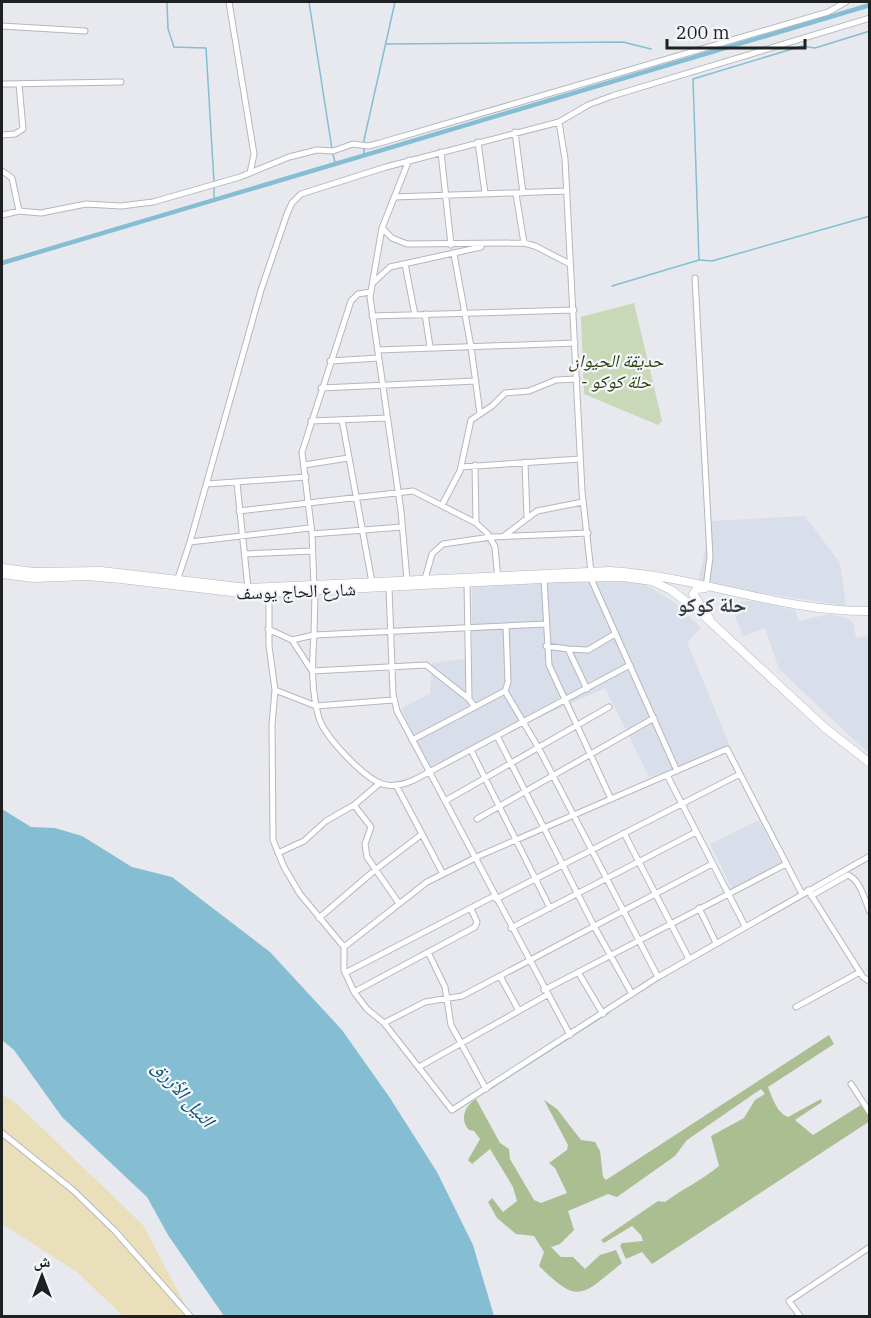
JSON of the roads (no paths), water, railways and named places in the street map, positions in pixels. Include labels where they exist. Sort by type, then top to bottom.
[{"type":"main road","name":"شارع الحاج يوسف","points":[[2,568],[33,572],[101,571],[248,588],[314,589],[389,588],[468,583],[497,578],[592,574]]},
{"type":"main road","points":[[592,574],[635,573],[794,603],[870,611]]},
{"type":"main road","name":"شارع الحاج يوسف","points":[[2,574],[33,578],[93,577],[227,593],[268,594],[372,582],[544,578],[592,574]]},
{"type":"main road","points":[[592,574],[634,578],[660,584],[710,620],[824,727],[870,763]]},
{"type":"main road","points":[[709,587],[697,590],[693,594],[706,610],[710,620]]},
{"type":"street","points":[[228,2],[254,154],[250,173]]},
{"type":"street","points":[[2,215],[19,211],[40,213],[80,205],[121,206],[153,202],[250,173],[302,154],[322,150],[333,152],[356,144],[371,146],[403,137],[828,12],[846,2]]},
{"type":"street","points":[[177,580],[207,484],[261,290],[292,203],[308,191],[409,160],[559,122],[606,98],[870,18]]},
{"type":"street","points":[[2,27],[85,31]]},
{"type":"street","points":[[2,84],[121,82]]},
{"type":"street","points":[[2,135],[15,134],[23,129],[19,84]]},
{"type":"street","points":[[559,122],[566,159],[580,459],[592,574],[615,634],[677,771]]},
{"type":"street","points":[[515,132],[524,193]]},
{"type":"street","points":[[478,142],[485,193]]},
{"type":"street","points":[[441,152],[451,245]]},
{"type":"street","points":[[407,580],[398,493],[370,290],[382,228],[409,160]]},
{"type":"street","points":[[2,171],[12,178],[19,211]]},
{"type":"street","points":[[394,197],[567,191]]},
{"type":"street","points":[[516,194],[524,243]]},
{"type":"street","points":[[382,228],[398,241],[451,245],[524,243],[535,246],[570,264]]},
{"type":"street","points":[[489,244],[454,255],[384,270],[370,290],[358,294],[351,301],[303,443],[312,534],[314,589],[312,671],[316,706],[328,735],[355,762],[380,783],[396,785],[471,750],[630,665]]},
{"type":"street","points":[[454,255],[471,347],[480,414]]},
{"type":"street","points":[[405,264],[415,315]]},
{"type":"street","points":[[695,278],[710,557],[709,587]]},
{"type":"street","points":[[372,316],[574,309]]},
{"type":"street","points":[[425,314],[430,347]]},
{"type":"street","points":[[378,350],[575,343]]},
{"type":"street","points":[[330,361],[379,358]]},
{"type":"street","points":[[442,505],[461,466],[469,422],[505,393],[529,391],[556,380],[577,380]]},
{"type":"street","points":[[321,388],[476,381]]},
{"type":"street","points":[[311,421],[387,417]]},
{"type":"street","points":[[342,420],[372,582]]},
{"type":"street","points":[[304,465],[348,458]]},
{"type":"street","points":[[461,466],[580,459]]},
{"type":"street","points":[[525,462],[528,518]]},
{"type":"street","points":[[475,465],[476,523]]},
{"type":"street","points":[[207,484],[306,477]]},
{"type":"street","points":[[237,483],[248,588]]},
{"type":"street","points":[[239,511],[413,491],[476,523],[491,537],[495,547],[497,578]]},
{"type":"street","points":[[503,537],[528,518],[550,506],[583,502]]},
{"type":"street","points":[[312,534],[361,528],[402,527]]},
{"type":"street","points":[[190,542],[310,528]]},
{"type":"street","points":[[424,579],[432,554],[439,545],[491,537],[588,533]]},
{"type":"street","points":[[245,554],[312,551]]},
{"type":"street","points":[[544,578],[546,646],[549,665],[611,799]]},
{"type":"street","points":[[468,583],[469,699]]},
{"type":"street","points":[[389,588],[393,700],[545,993],[570,1035]]},
{"type":"street","points":[[268,594],[268,629],[274,690],[273,834],[278,853],[292,882],[319,918],[345,947],[345,973],[354,992],[367,1009],[384,1023],[452,1110],[658,977],[870,856]]},
{"type":"street","points":[[292,640],[314,635],[545,624]]},
{"type":"street","points":[[506,626],[508,682],[506,691],[538,747],[658,977]]},
{"type":"street","points":[[268,629],[292,640],[312,671]]},
{"type":"street","points":[[546,646],[588,650],[615,634]]},
{"type":"street","points":[[568,649],[587,689]]},
{"type":"street","points":[[312,671],[393,666],[430,667],[453,689],[469,699],[475,707]]},
{"type":"street","points":[[274,690],[316,706],[393,700]]},
{"type":"street","points":[[412,740],[506,691]]},
{"type":"street","points":[[445,801],[609,707]]},
{"type":"street","points":[[477,819],[589,753],[654,718]]},
{"type":"street","points":[[497,736],[594,926],[632,994]]},
{"type":"street","points":[[345,947],[398,902],[443,874],[572,815],[727,749],[786,864],[860,972],[870,982]]},
{"type":"street","points":[[471,750],[550,908]]},
{"type":"street","points":[[345,973],[740,774]]},
{"type":"street","points":[[667,775],[745,926]]},
{"type":"street","points":[[278,853],[304,841],[326,821],[354,805],[380,783]]},
{"type":"street","points":[[396,785],[443,874]]},
{"type":"street","points":[[354,805],[370,824],[366,852],[375,870],[398,902]]},
{"type":"street","points":[[511,928],[696,832]]},
{"type":"street","points":[[624,833],[689,959]]},
{"type":"street","points":[[319,918],[375,870],[422,834]]},
{"type":"street","points":[[384,1023],[424,1002],[462,996],[712,864]]},
{"type":"street","points":[[418,1067],[519,1011],[610,954],[786,864]]},
{"type":"street","points":[[807,893],[848,875],[852,876],[863,893],[870,912]]},
{"type":"street","points":[[863,893],[870,890]]},
{"type":"street","points":[[699,908],[716,943]]},
{"type":"street","points":[[354,992],[475,927],[477,922],[471,909]]},
{"type":"street","points":[[428,952],[445,987],[451,1025],[486,1089]]},
{"type":"street","points":[[578,972],[603,1014]]},
{"type":"street","points":[[796,1006],[860,972]]},
{"type":"street","points":[[500,976],[519,1011]]},
{"type":"street","points":[[851,1084],[870,1113]]},
{"type":"street","points":[[2,1133],[74,1191],[115,1231],[190,1317]]},
{"type":"street","points":[[800,1317],[789,1301],[870,1247]]},
{"type":"water","name":"النيل الأزرق","points":[[2,809],[31,827],[55,828],[82,836],[132,867],[172,877],[270,952],[342,1030],[390,1098],[437,1172],[473,1245],[494,1316],[224,1316],[168,1235],[147,1197],[62,1117],[14,1050],[2,1040]]},
{"type":"waterway","points":[[167,2],[168,29],[174,47],[206,48],[214,182]]},
{"type":"waterway","points":[[309,2],[332,149]]},
{"type":"waterway","points":[[364,154],[364,140],[395,2]]},
{"type":"waterway","points":[[2,263],[870,5]]},
{"type":"waterway","points":[[612,286],[699,260],[693,79],[802,46],[815,48],[870,31]]},
{"type":"waterway","points":[[386,44],[623,42],[651,49]]},
{"type":"waterway","points":[[333,154],[335,163]]},
{"type":"waterway","points":[[214,187],[214,200]]},
{"type":"waterway","points":[[700,260],[712,261],[870,216]]},
{"type":"waterway","points":[[488,1090],[608,1013]]},
{"type":"district","name":"حلة كوكو","points":[[712,604]]},
{"type":"park label","name":"حديقة الحيوان - حلة كوكو","points":[[616,370]]}]
